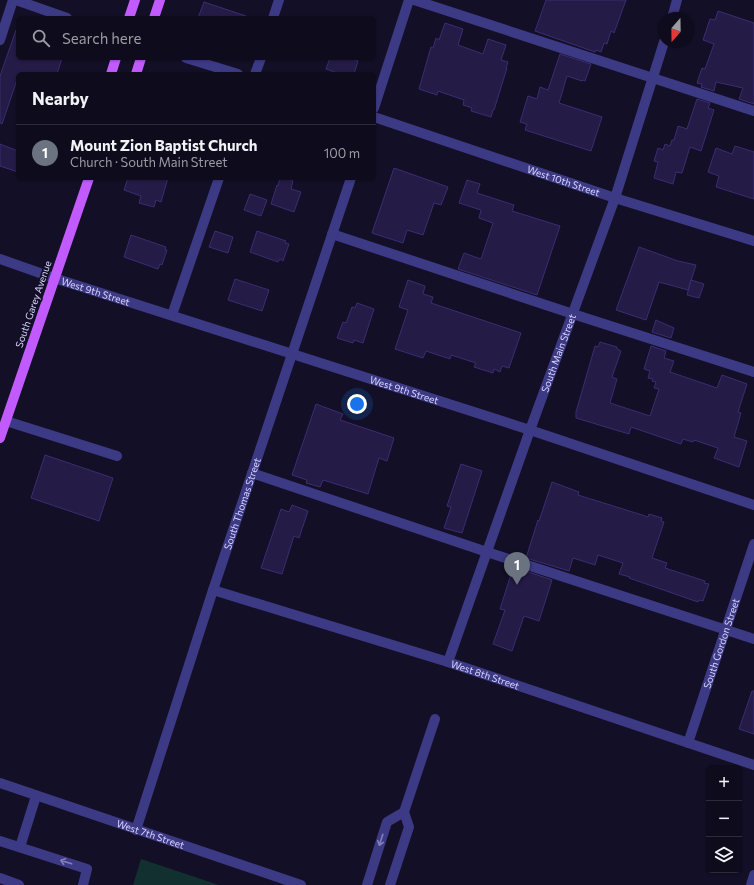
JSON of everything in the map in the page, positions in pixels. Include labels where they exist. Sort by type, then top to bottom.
[{"type":"main road","points":[[130,16],[135,0]]},
{"type":"main road","points":[[155,16],[160,0]]},
{"type":"main road","points":[[112,72],[115,60]]},
{"type":"main road","points":[[137,72],[140,60]]},
{"type":"main road","name":"South Garey Avenue","points":[[0,438],[87,180]]},
{"type":"street","points":[[0,40],[15,0],[62,16]]},
{"type":"street","points":[[274,16],[279,0]]},
{"type":"street","points":[[376,102],[410,0]]},
{"type":"street","points":[[414,0],[754,111]]},
{"type":"street","points":[[674,12],[677,0]]},
{"type":"street","name":"South Main Street","points":[[448,662],[530,430],[615,198],[662,48]]},
{"type":"street","points":[[192,60],[232,72]]},
{"type":"street","points":[[256,72],[259,60]]},
{"type":"street","name":"West 10th Street","points":[[376,118],[615,198],[754,241]]},
{"type":"street","points":[[172,315],[218,180]]},
{"type":"street","name":"South Thomas Street","points":[[136,830],[213,590],[350,180]]},
{"type":"street","points":[[332,234],[754,372]]},
{"type":"street","name":"West 9th Street","points":[[0,259],[54,278],[530,430],[754,505]]},
{"type":"street","points":[[6,421],[117,456]]},
{"type":"street","points":[[252,473],[487,552],[754,639]]},
{"type":"street","name":"South Gordon Street","points":[[688,743],[754,544]]},
{"type":"street","name":"West 8th Street","points":[[213,590],[448,662],[754,765]]},
{"type":"street","points":[[390,885],[409,827],[404,812],[434,719]]},
{"type":"street","name":"West 7th Street","points":[[0,783],[301,885]]},
{"type":"street","points":[[20,847],[36,796]]},
{"type":"street","points":[[367,885],[387,822],[404,812]]},
{"type":"street","points":[[0,841],[87,869],[82,885]]},
{"type":"street","points":[[751,885],[754,875]]},
{"type":"street","points":[[0,878],[19,885]]},
{"type":"green space","points":[[141,859],[219,885],[133,885]]},
{"type":"building","points":[[546,0],[626,0],[614,33],[611,31],[607,44],[604,43],[601,52],[596,50],[595,52],[535,31]]},
{"type":"building","points":[[204,2],[246,16],[199,16]]},
{"type":"building","points":[[718,11],[754,23],[754,104],[739,99],[743,88],[716,82],[714,91],[701,87],[702,84],[697,83],[702,68],[705,69],[714,44],[703,40],[710,19],[715,20]]},
{"type":"building","points":[[445,23],[463,29],[458,45],[483,54],[488,39],[506,45],[501,60],[508,62],[507,68],[491,117],[471,111],[472,108],[463,105],[464,100],[438,91],[437,95],[419,89],[431,47],[433,48],[436,38],[439,40]]},
{"type":"building","points":[[16,30],[16,60],[61,60],[58,72],[16,72],[16,83],[2,124],[0,123],[0,76]]},
{"type":"building","points":[[560,54],[591,64],[585,81],[567,76],[559,103],[602,117],[591,151],[525,130],[527,124],[520,122],[528,96],[537,99],[540,87],[548,90]]},
{"type":"building","points":[[329,60],[358,61],[355,72],[334,72],[326,69]]},
{"type":"building","points":[[697,99],[710,103],[708,108],[714,110],[701,151],[690,147],[682,173],[676,172],[673,184],[654,178],[658,162],[654,161],[658,148],[663,150],[665,144],[670,146],[672,140],[674,140],[678,126],[687,129]]},
{"type":"building","points":[[0,144],[16,150],[16,171],[0,166]]},
{"type":"building","points":[[735,146],[754,152],[754,199],[716,187],[719,176],[708,172],[716,148],[732,154]]},
{"type":"building","points":[[394,168],[448,187],[441,205],[434,203],[423,235],[407,230],[403,243],[372,233]]},
{"type":"building","points":[[127,180],[167,180],[161,202],[156,200],[154,207],[139,203],[141,196],[124,190]]},
{"type":"building","points":[[280,180],[291,180],[293,181],[291,189],[301,192],[294,212],[271,204],[277,185],[278,186]]},
{"type":"building","points":[[467,180],[480,184],[477,193],[514,205],[512,211],[560,226],[537,295],[458,269],[464,253],[481,259],[493,223],[479,218],[481,210],[459,203]]},
{"type":"building","points":[[250,194],[267,200],[261,216],[244,210]]},
{"type":"building","points":[[215,231],[233,237],[228,253],[209,247]]},
{"type":"building","points":[[257,231],[286,241],[285,243],[289,244],[283,261],[280,259],[278,262],[250,252]]},
{"type":"building","points":[[131,235],[166,247],[165,250],[167,250],[162,265],[160,264],[158,269],[124,257]]},
{"type":"building","points":[[639,247],[678,261],[696,265],[688,290],[659,282],[646,320],[616,310]]},
{"type":"building","points":[[235,279],[269,290],[262,311],[228,300]]},
{"type":"building","points":[[408,280],[425,286],[423,294],[433,297],[431,303],[521,333],[509,368],[502,366],[500,372],[494,369],[493,373],[474,367],[476,363],[451,355],[450,359],[426,351],[423,358],[395,349],[408,310],[399,307]]},
{"type":"building","points":[[691,280],[704,284],[699,298],[687,295]]},
{"type":"building","points":[[357,303],[374,309],[363,343],[354,340],[353,343],[337,338],[343,322],[346,323],[352,307],[355,308]]},
{"type":"building","points":[[656,320],[674,328],[671,338],[652,332]]},
{"type":"building","points":[[600,342],[617,347],[617,349],[621,351],[612,377],[617,379],[610,403],[650,416],[659,389],[654,388],[656,382],[652,381],[653,379],[648,378],[650,371],[644,369],[651,346],[666,351],[664,358],[674,361],[670,372],[717,388],[722,375],[747,384],[738,412],[741,413],[734,437],[747,441],[739,467],[714,458],[718,448],[694,440],[693,442],[683,439],[681,444],[631,427],[629,434],[576,418],[576,412],[595,346],[598,347]]},
{"type":"building","points":[[316,404],[343,414],[340,420],[394,438],[387,461],[379,458],[368,494],[323,480],[320,487],[306,483],[307,480],[292,475]]},
{"type":"building","points":[[45,455],[113,478],[99,521],[31,498]]},
{"type":"building","points":[[461,464],[482,471],[462,533],[444,528],[451,507],[447,506]]},
{"type":"building","points":[[552,482],[579,492],[578,495],[648,517],[649,514],[662,518],[661,521],[664,522],[652,558],[667,563],[665,568],[705,581],[704,583],[709,584],[703,601],[699,600],[698,602],[619,574],[623,563],[598,555],[595,565],[573,558],[569,571],[526,558]]},
{"type":"building","points":[[292,505],[308,511],[299,538],[294,536],[282,574],[261,568],[281,509],[289,512]]},
{"type":"building","points":[[523,570],[552,580],[539,621],[524,616],[512,651],[493,644],[505,610],[500,609],[512,571],[522,574]]},
{"type":"building","points":[[752,691],[754,691],[754,734],[739,729]]},
{"type":"place","name":"Mount Zion Baptist Church","points":[[517,585]]}]
